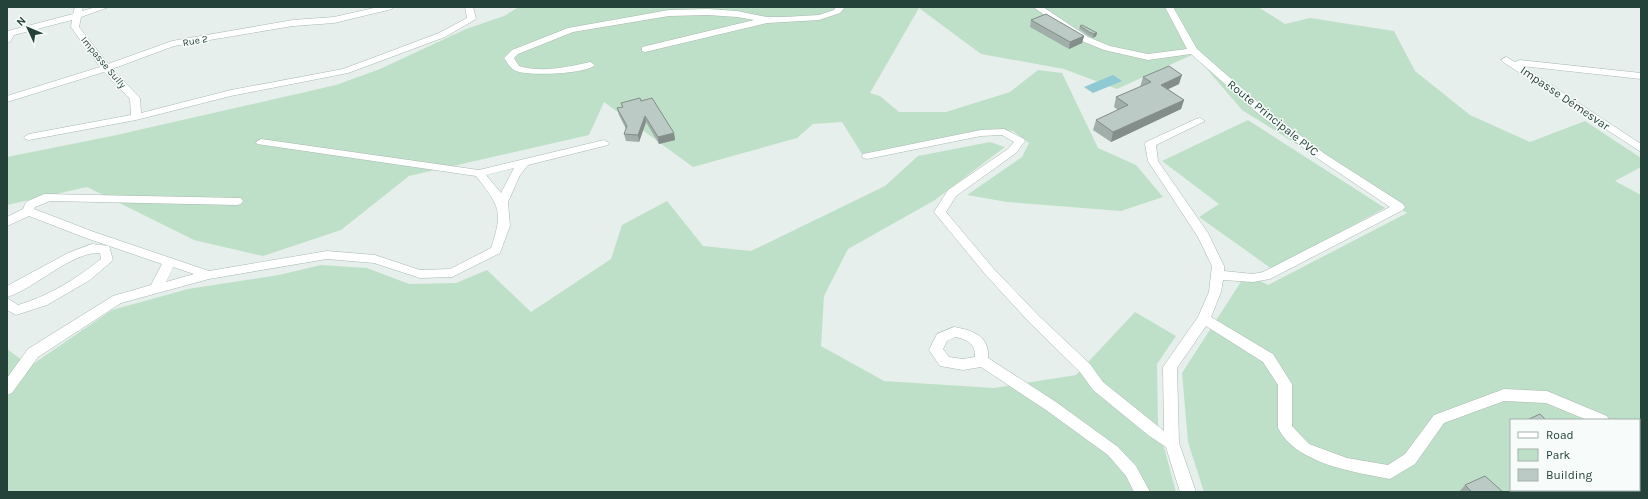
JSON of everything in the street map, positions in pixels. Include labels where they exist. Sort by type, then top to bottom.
[{"type":"street","points":[[7,40],[11,33],[78,12],[105,7]]},
{"type":"street","name":"Rue 2","points":[[7,99],[106,68],[172,44],[293,23],[334,20],[389,7]]},
{"type":"street","points":[[29,137],[136,117],[231,93],[352,69],[442,35],[472,19],[469,7]]},
{"type":"street","points":[[645,49],[694,36],[767,20],[833,15],[840,11],[841,7]]},
{"type":"street","points":[[1038,7],[1086,39],[1107,48],[1148,57],[1193,51]]},
{"type":"street","name":"Route Principale PVC","points":[[1169,7],[1193,51],[1264,113],[1321,156],[1399,207],[1266,276],[1253,278],[1217,275]]},
{"type":"street","name":"Impasse Sully","points":[[78,12],[75,27],[106,68],[135,98],[136,117]]},
{"type":"street","points":[[590,65],[572,69],[527,71],[516,68],[509,58],[515,52],[571,30],[669,13],[708,12],[737,14],[767,20]]},
{"type":"street","name":"Impasse Démesvar","points":[[1641,76],[1510,63],[1641,149]]},
{"type":"street","points":[[1188,492],[1172,443],[1170,367],[1204,319],[1216,292],[1218,266],[1204,236],[1184,204],[1153,160],[1150,144],[1200,121]]},
{"type":"street","points":[[867,156],[980,133],[1004,132],[1020,141],[1012,151],[952,193],[940,212],[989,271],[1034,319],[1085,368],[1098,386],[1153,431],[1172,443]]},
{"type":"street","points":[[261,142],[479,173],[604,143]]},
{"type":"street","points":[[7,389],[34,353],[117,299],[208,275],[270,266],[326,254],[375,259],[420,274],[452,273],[496,250],[504,226],[502,202],[515,174],[524,162]]},
{"type":"street","points":[[479,173],[502,202]]},
{"type":"street","points":[[7,222],[28,211],[30,205],[48,197],[237,201]]},
{"type":"street","points":[[28,211],[208,275]]},
{"type":"street","points":[[7,292],[72,256],[92,248],[105,249],[107,260],[86,277],[43,302],[16,310],[7,303]]},
{"type":"street","points":[[156,289],[169,262]]},
{"type":"street","points":[[1204,319],[1268,358],[1285,384],[1285,428],[1304,448],[1347,464],[1390,472],[1410,459],[1439,419],[1504,395],[1547,397],[1600,419]]},
{"type":"street","points":[[981,360],[1051,406],[1113,451],[1131,471],[1142,492]]},
{"type":"green space","points":[[519,7],[1258,7],[1285,24],[1310,18],[1394,31],[1415,71],[1470,115],[1530,142],[1585,121],[1641,158],[1641,167],[1615,181],[1641,195],[1641,492],[1204,492],[1188,442],[1182,373],[1246,274],[1268,285],[1407,213],[1242,110],[1194,54],[1117,89],[1064,69],[981,54],[919,8],[870,93],[880,96],[899,112],[946,112],[1010,92],[1038,70],[1062,73],[1098,148],[1136,165],[1163,197],[1121,211],[1007,202],[967,195],[1022,157],[1029,143],[1013,131],[986,129],[862,154],[842,122],[813,124],[797,138],[693,167],[604,102],[589,135],[409,176],[341,230],[263,256],[194,240],[87,187],[7,205],[7,157],[112,136],[336,85],[380,69],[466,29],[504,16]]},
{"type":"green space","points":[[1248,120],[1385,208],[1272,269],[1199,217],[1219,204],[1162,161]]},
{"type":"green space","points":[[990,142],[1005,147],[935,200],[848,249],[824,296],[821,346],[884,381],[994,388],[1076,375],[1135,312],[1176,336],[1157,364],[1158,425],[1176,492],[7,492],[7,349],[30,366],[112,310],[188,289],[279,275],[321,265],[367,268],[409,284],[456,283],[487,270],[531,312],[611,259],[622,225],[667,201],[703,246],[751,251],[885,186],[918,156]]},
{"type":"water","points":[[1113,75],[1122,81],[1093,93],[1084,87]]},
{"type":"building","points":[[1046,14],[1084,36],[1070,42],[1031,20]]},
{"type":"building","points":[[1082,25],[1097,33],[1094,34],[1089,32],[1080,26]]},
{"type":"building","points":[[1169,66],[1182,75],[1161,85],[1184,100],[1113,132],[1096,120],[1128,105],[1116,97],[1151,82],[1143,77]]},
{"type":"building","points":[[640,98],[641,101],[652,98],[674,133],[658,137],[645,116],[638,135],[624,134],[627,126],[617,108],[623,107],[621,103]]},
{"type":"building","points":[[1540,414],[1545,419],[1529,419]]},
{"type":"building","points":[[1485,476],[1503,492],[1472,492],[1465,485]]},
{"type":"building","points":[[1586,491],[1634,492],[1587,492]]}]
